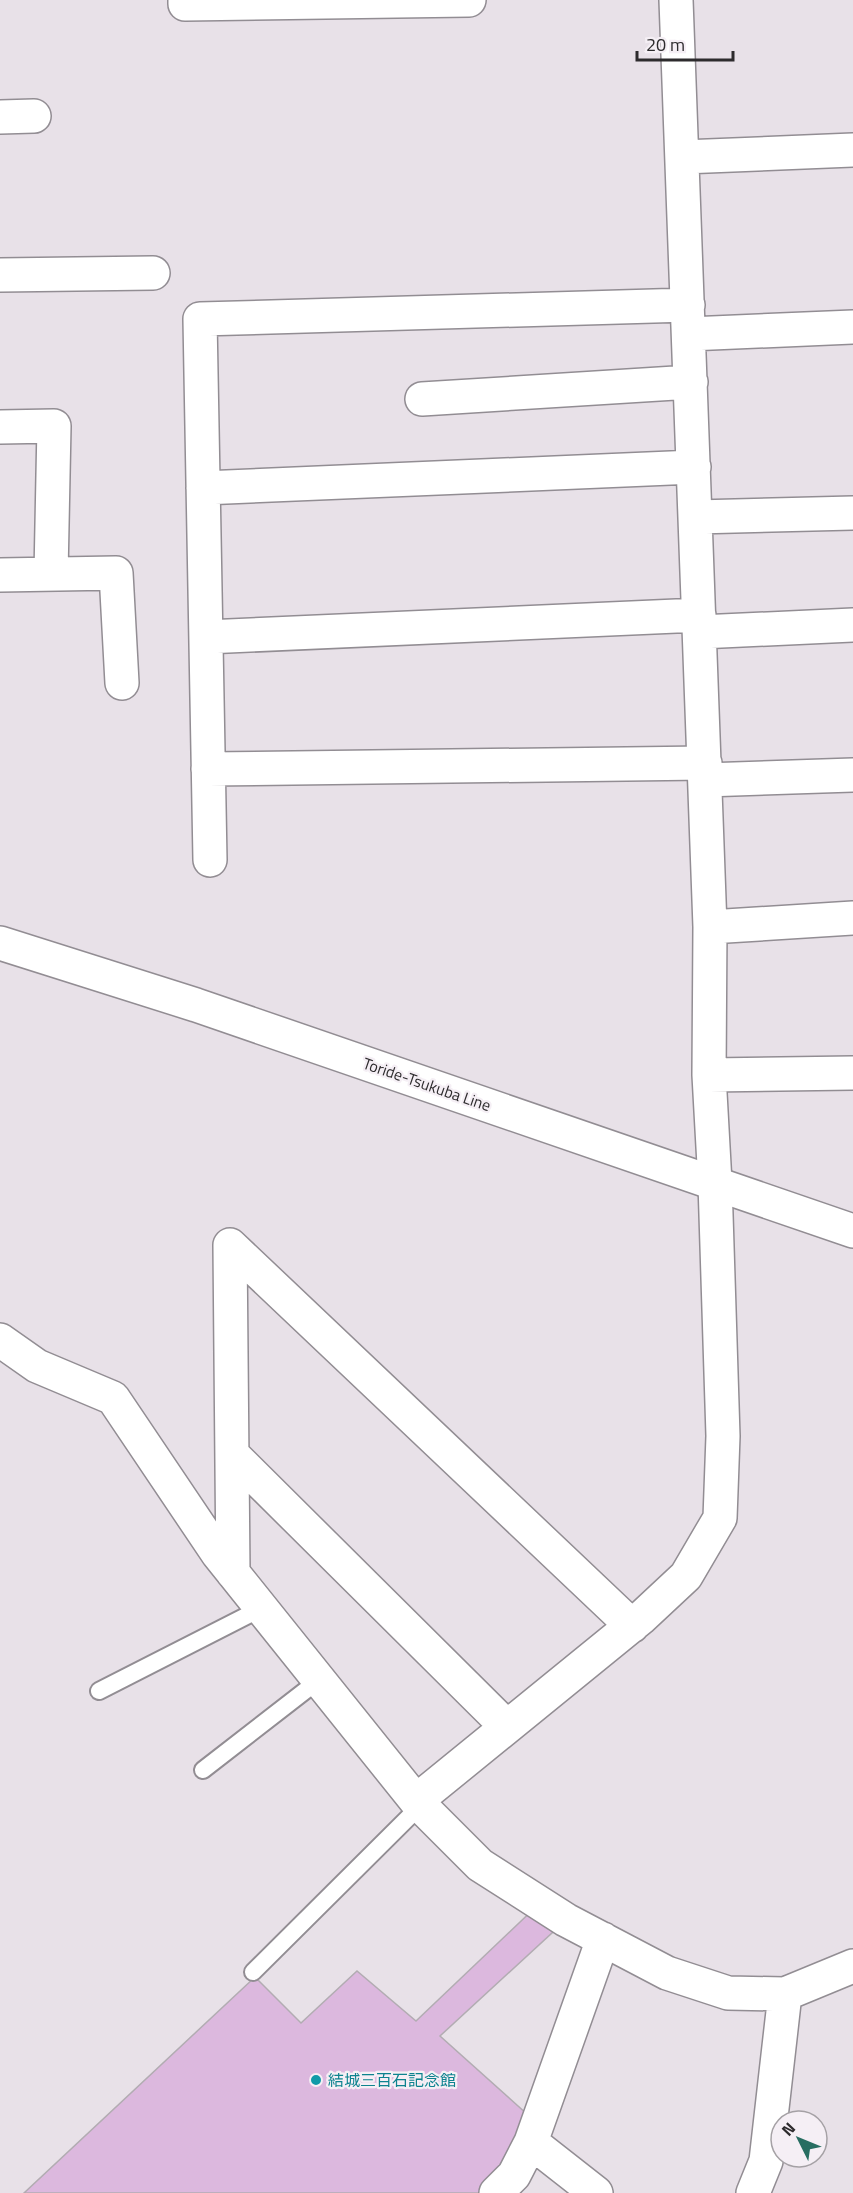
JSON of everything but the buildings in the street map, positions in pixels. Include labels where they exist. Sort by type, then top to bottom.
[{"type":"street","points":[[185,0],[185,4],[469,0]]},
{"type":"street","points":[[418,1803],[507,1727],[632,1626],[686,1576],[720,1518],[723,1436],[716,1183],[709,1075],[710,927],[676,0]]},
{"type":"street","points":[[0,117],[34,116]]},
{"type":"street","points":[[682,157],[853,150]]},
{"type":"street","points":[[0,275],[153,273]]},
{"type":"street","points":[[210,860],[200,319],[688,320],[853,327]]},
{"type":"street","points":[[422,399],[691,382]]},
{"type":"street","points":[[0,427],[54,426],[51,574]]},
{"type":"street","points":[[203,488],[694,467]]},
{"type":"street","points":[[696,518],[853,513]]},
{"type":"street","points":[[0,575],[116,573],[122,683]]},
{"type":"street","points":[[206,638],[700,624],[853,625]]},
{"type":"street","points":[[208,769],[853,775]]},
{"type":"street","points":[[710,927],[853,918]]},
{"type":"street","name":"Toride-Tsukuba Line","points":[[0,943],[208,1009],[853,1231]]},
{"type":"street","points":[[709,1075],[853,1073]]},
{"type":"street","points":[[233,1573],[230,1245],[632,1626]]},
{"type":"street","points":[[0,1340],[37,1366],[113,1398],[233,1573],[418,1803],[480,1865],[566,1920],[667,1973],[728,1993],[785,1995],[853,1966]]},
{"type":"street","points":[[232,1454],[507,1727]]},
{"type":"street","points":[[496,2193],[514,2175],[531,2142],[603,1939]]},
{"type":"street","points":[[753,2193],[766,2161],[785,1995]]},
{"type":"street","points":[[531,2142],[596,2193]]},
{"type":"lane","points":[[99,1691],[262,1608]]},
{"type":"lane","points":[[203,1770],[319,1680]]},
{"type":"lane","points":[[253,1972],[418,1803]]},
{"type":"place","name":"結城三百石記念館","points":[[316,2080]]}]
